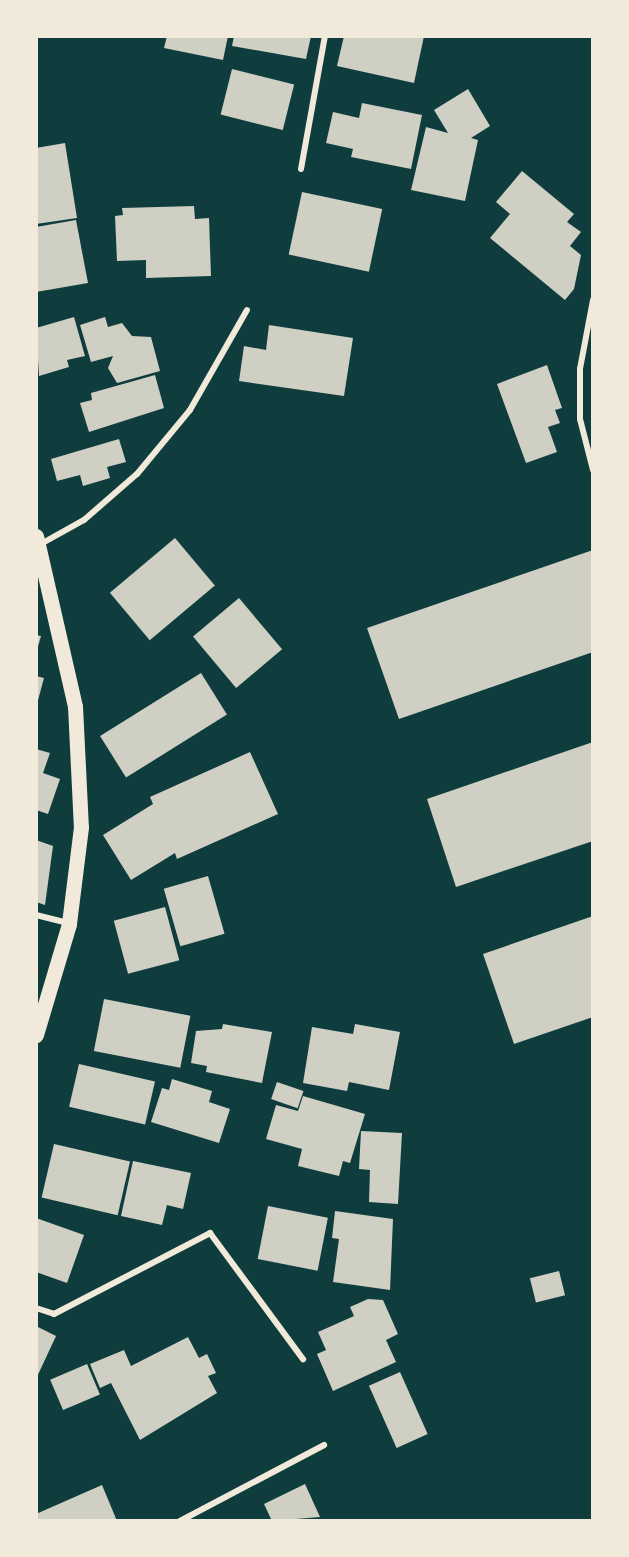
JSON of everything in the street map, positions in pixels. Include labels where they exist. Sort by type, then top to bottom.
[{"type":"main road","points":[[36,1035],[69,924],[81,827],[75,706],[37,541]]},
{"type":"street","points":[[301,169],[325,36]]},
{"type":"street","points":[[593,300],[580,369],[580,419],[593,470]]},
{"type":"street","points":[[37,541],[84,520],[137,474],[190,410],[247,310]]},
{"type":"street","points":[[36,915],[69,924]]},
{"type":"street","points":[[36,1308],[54,1314],[210,1233],[303,1359]]},
{"type":"street","points":[[180,1521],[324,1445]]},
{"type":"building","points":[[167,36],[228,36],[223,60],[164,48]]},
{"type":"building","points":[[234,36],[311,36],[306,59],[232,46]]},
{"type":"building","points":[[344,36],[424,36],[414,83],[337,66]]},
{"type":"building","points":[[232,69],[294,84],[283,130],[221,115]]},
{"type":"building","points":[[468,89],[490,126],[471,138],[478,140],[465,201],[411,190],[426,127],[448,133],[434,110]]},
{"type":"building","points":[[362,103],[422,115],[411,169],[351,157],[353,149],[326,143],[333,112],[359,118]]},
{"type":"building","points":[[65,143],[77,218],[36,224],[36,148]]},
{"type":"building","points":[[522,171],[574,214],[567,222],[581,232],[570,246],[581,255],[574,289],[565,300],[490,238],[510,214],[496,202]]},
{"type":"building","points":[[302,192],[382,209],[369,272],[289,255]]},
{"type":"building","points":[[194,206],[195,219],[209,218],[211,276],[146,278],[146,260],[117,261],[115,216],[123,215],[122,208]]},
{"type":"building","points":[[76,220],[88,283],[36,292],[36,227]]},
{"type":"building","points":[[74,317],[85,356],[67,360],[69,367],[39,376],[36,328]]},
{"type":"building","points":[[105,317],[108,327],[122,323],[132,336],[151,337],[160,371],[117,383],[108,368],[113,356],[91,362],[80,325]]},
{"type":"building","points":[[269,325],[353,338],[344,396],[239,381],[244,346],[266,350]]},
{"type":"building","points":[[547,365],[562,408],[555,410],[560,423],[548,427],[557,452],[526,463],[497,384]]},
{"type":"building","points":[[155,375],[164,408],[89,432],[80,403],[92,400],[91,393]]},
{"type":"building","points":[[119,439],[126,462],[107,467],[110,478],[83,486],[80,475],[57,481],[51,459]]},
{"type":"building","points":[[175,538],[215,585],[150,640],[110,593]]},
{"type":"building","points":[[593,550],[593,652],[399,719],[367,628]]},
{"type":"building","points":[[239,598],[282,649],[236,688],[193,637]]},
{"type":"building","points":[[36,635],[41,636],[37,650],[36,650]]},
{"type":"building","points":[[201,673],[227,715],[126,778],[100,736]]},
{"type":"building","points":[[36,676],[44,678],[37,704],[36,704]]},
{"type":"building","points":[[593,742],[593,841],[456,887],[427,799]]},
{"type":"building","points":[[36,749],[50,753],[43,773],[60,779],[48,814],[36,810]]},
{"type":"building","points":[[250,752],[278,814],[177,859],[175,853],[131,880],[103,835],[153,804],[150,797]]},
{"type":"building","points":[[36,840],[53,846],[45,905],[36,902]]},
{"type":"building","points":[[208,876],[225,934],[180,946],[164,889]]},
{"type":"building","points":[[165,907],[179,960],[128,974],[114,921]]},
{"type":"building","points":[[593,916],[593,1017],[514,1044],[483,954]]},
{"type":"building","points":[[104,999],[190,1016],[180,1068],[94,1051]]},
{"type":"building","points":[[223,1024],[272,1032],[262,1083],[206,1072],[207,1066],[191,1063],[196,1031],[222,1029]]},
{"type":"building","points":[[355,1024],[400,1032],[389,1090],[349,1082],[347,1091],[303,1083],[312,1027],[353,1034]]},
{"type":"building","points":[[79,1064],[155,1082],[145,1124],[69,1107]]},
{"type":"building","points":[[172,1079],[212,1091],[209,1102],[230,1109],[219,1143],[151,1122],[162,1088],[169,1090]]},
{"type":"building","points":[[277,1082],[303,1091],[298,1108],[271,1099]]},
{"type":"building","points":[[303,1096],[365,1114],[350,1163],[343,1161],[339,1176],[298,1166],[302,1149],[266,1139],[276,1105],[298,1111]]},
{"type":"building","points":[[361,1131],[402,1133],[398,1204],[369,1202],[370,1170],[359,1169]]},
{"type":"building","points":[[54,1144],[130,1162],[118,1215],[42,1198]]},
{"type":"building","points":[[133,1161],[191,1173],[183,1209],[167,1205],[162,1225],[121,1216]]},
{"type":"building","points":[[268,1206],[328,1218],[318,1271],[258,1259]]},
{"type":"building","points":[[335,1211],[393,1219],[390,1290],[333,1282],[339,1239],[332,1238]]},
{"type":"building","points":[[36,1218],[84,1235],[67,1283],[36,1272]]},
{"type":"building","points":[[559,1271],[565,1295],[536,1303],[530,1278]]},
{"type":"building","points":[[368,1299],[383,1300],[398,1334],[386,1340],[396,1362],[333,1391],[317,1354],[326,1350],[318,1332],[354,1316],[350,1307]]},
{"type":"building","points":[[36,1326],[56,1336],[36,1379]]},
{"type":"building","points":[[188,1337],[199,1358],[207,1354],[216,1373],[208,1376],[217,1393],[140,1440],[111,1383],[100,1388],[90,1364],[124,1350],[131,1366]]},
{"type":"building","points":[[87,1364],[100,1394],[63,1410],[50,1380]]},
{"type":"building","points":[[400,1372],[428,1434],[397,1448],[369,1386]]},
{"type":"building","points":[[305,1484],[320,1517],[272,1521],[264,1504]]},
{"type":"building","points":[[102,1485],[117,1521],[36,1521],[36,1514]]}]
